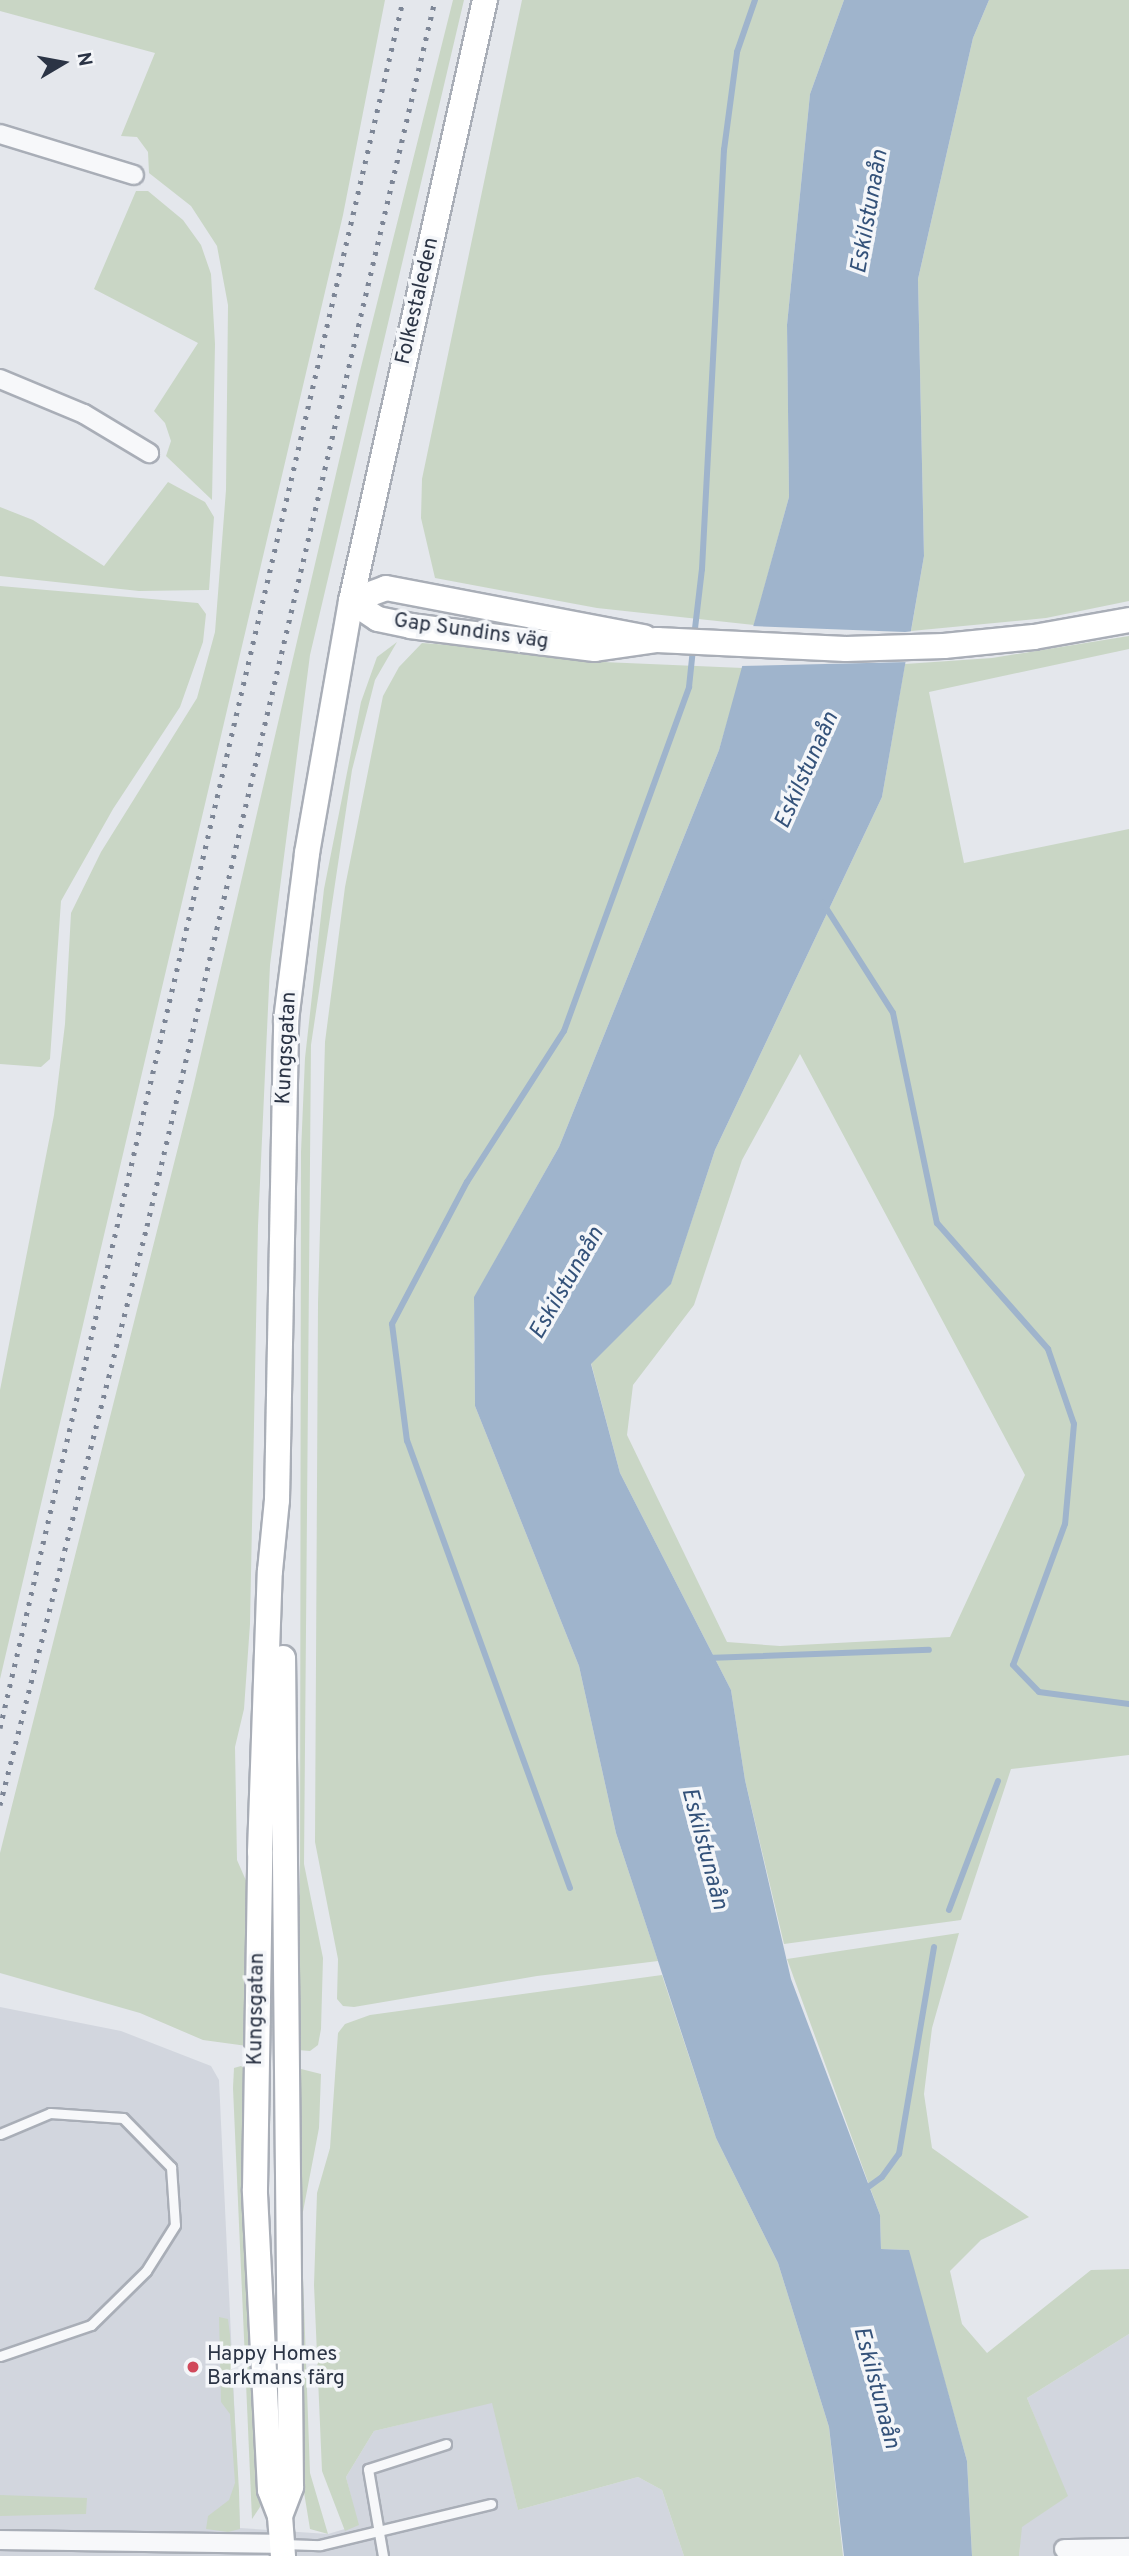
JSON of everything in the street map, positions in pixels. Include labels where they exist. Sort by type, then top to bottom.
[{"type":"main road","name":"Folkestaleden","points":[[351,601],[485,0]]},
{"type":"main road","name":"Gap Sundins väg","points":[[351,601],[386,588],[669,641],[846,649],[944,646],[1034,638],[1129,620]]},
{"type":"main road","name":"Gap Sundins väg","points":[[351,601],[378,619],[410,626],[595,649],[669,641]]},
{"type":"main road","name":"Kungsgatan","points":[[282,2550],[281,2516],[291,2487],[283,1571],[278,1500],[286,1020],[307,853],[351,601]]},
{"type":"street","points":[[0,134],[134,175]]},
{"type":"street","points":[[0,379],[84,414],[149,453]]},
{"type":"street","points":[[0,2540],[282,2550]]},
{"type":"street","points":[[1064,2549],[1129,2548]]},
{"type":"lane","points":[[0,2134],[50,2113],[122,2118],[172,2167],[175,2225],[146,2271],[91,2325],[0,2356]]},
{"type":"lane","points":[[383,2556],[382,2530],[368,2469],[446,2444]]},
{"type":"lane","points":[[282,2550],[320,2545],[491,2504]]},
{"type":"shaded area","points":[[0,2007],[121,2031],[211,2066],[219,2080],[240,2528],[328,2534],[358,2525],[346,2477],[374,2431],[493,2402],[518,2510],[638,2477],[662,2490],[684,2556],[0,2556]]},
{"type":"shaded area","points":[[1129,2334],[1129,2556],[1019,2556],[1021,2527],[1067,2496],[1027,2398]]},
{"type":"green space","points":[[0,0],[385,0],[343,215],[0,1679],[0,1390],[54,1115],[65,1024],[71,913],[101,852],[197,698],[215,632],[226,490],[228,305],[217,246],[191,206],[149,173],[148,152],[137,137],[121,136],[155,53],[0,11]]},
{"type":"green space","points":[[453,0],[464,0],[310,655],[270,965],[258,1226],[250,1624],[244,1709],[235,1747],[237,1860],[251,1892],[247,2046],[203,2040],[140,2013],[0,1973],[0,1853],[193,1088],[359,375]]},
{"type":"green space","points":[[522,0],[844,0],[810,94],[787,325],[789,497],[754,625],[597,608],[435,578],[421,518],[422,479]]},
{"type":"green space","points":[[989,0],[1129,0],[1129,601],[1046,618],[911,631],[924,556],[918,279],[973,38]]},
{"type":"green space","points":[[136,191],[148,191],[183,220],[201,245],[211,274],[215,344],[212,500],[166,456],[171,441],[165,423],[154,411],[198,343],[94,289]]},
{"type":"green space","points":[[168,482],[205,502],[214,517],[209,590],[139,591],[0,576],[0,507],[33,520],[104,566]]},
{"type":"green space","points":[[0,586],[198,603],[206,614],[203,642],[180,707],[113,809],[61,901],[50,1059],[41,1067],[0,1064]]},
{"type":"green space","points":[[1129,636],[1129,649],[929,692],[964,863],[1129,829],[1129,1755],[1011,1769],[961,1920],[784,1944],[745,1780],[731,1690],[620,1473],[591,1363],[671,1283],[715,1150],[882,797],[905,664],[992,658]],"holes":[[[800,1054],[1025,1475],[950,1637],[780,1646],[727,1642],[627,1435],[633,1385],[694,1305],[742,1160]]]},
{"type":"green space","points":[[397,642],[375,680],[352,770],[311,1045],[304,1864],[323,1958],[321,2029],[318,2045],[310,2051],[298,2050],[293,1911],[300,1894],[301,1152],[305,1058],[324,889],[361,702],[377,657]]},
{"type":"green space","points":[[422,643],[547,652],[603,662],[743,668],[719,750],[559,1147],[474,1298],[475,1406],[579,1666],[616,1833],[658,1961],[537,1976],[354,2007],[343,2006],[337,1999],[338,1959],[315,1842],[318,1303],[325,1042],[345,887],[383,696],[399,667]]},
{"type":"green space","points":[[959,1933],[932,2028],[924,2094],[932,2148],[1029,2217],[981,2240],[950,2271],[962,2324],[987,2353],[1091,2270],[1129,2269],[1129,2334],[1027,2398],[1068,2496],[1022,2527],[1019,2556],[972,2556],[967,2461],[908,2250],[881,2249],[880,2215],[787,1959]]},
{"type":"green space","points":[[662,1975],[716,2138],[778,2263],[829,2427],[843,2556],[684,2556],[662,2490],[638,2477],[518,2510],[492,2403],[374,2431],[346,2477],[359,2525],[345,2531],[322,2471],[314,2285],[317,2193],[330,2148],[338,2033],[345,2024],[370,2015]]},
{"type":"green space","points":[[241,2066],[246,2069],[261,2487],[260,2507],[252,2519],[233,2088],[234,2068]]},
{"type":"green space","points":[[293,2067],[321,2074],[319,2128],[301,2222],[310,2473],[328,2534],[310,2529],[303,2486]]},
{"type":"green space","points":[[219,2317],[228,2319],[230,2335],[239,2491],[240,2529],[228,2532],[206,2529],[208,2516],[229,2500],[235,2483],[230,2414],[221,2402]]},
{"type":"green space","points":[[0,2495],[87,2498],[86,2514],[0,2516]]},
{"type":"water","name":"Eskilstunaån","points":[[844,0],[989,0],[973,38],[918,279],[924,556],[882,797],[715,1150],[671,1284],[591,1364],[620,1473],[731,1690],[745,1780],[791,1979],[880,2215],[881,2249],[909,2250],[967,2461],[972,2556],[844,2556],[829,2427],[778,2263],[716,2138],[616,1833],[579,1666],[475,1406],[474,1297],[559,1147],[719,750],[789,497],[787,325],[810,94]]},
{"type":"pier","points":[[751,626],[914,631],[909,662],[740,666]]},
{"type":"waterway","points":[[694,637],[702,569],[724,150],[737,52],[755,0]]},
{"type":"waterway","points":[[570,1888],[407,1441],[392,1324],[467,1182],[564,1031],[689,687],[693,648]]},
{"type":"waterway","points":[[823,903],[893,1013],[937,1223],[1048,1349],[1074,1424],[1065,1524],[1013,1665],[1039,1692],[1129,1704]]},
{"type":"waterway","points":[[707,1658],[929,1650]]},
{"type":"waterway","points":[[949,1910],[998,1781]]},
{"type":"waterway","points":[[864,2190],[882,2177],[899,2154],[934,1947]]},
{"type":"railway","points":[[0,1728],[403,0]]},
{"type":"railway","points":[[0,1805],[147,1226],[435,0]]},
{"type":"place","name":"Happy Homes Barkmans färg","points":[[193,2367]]}]
